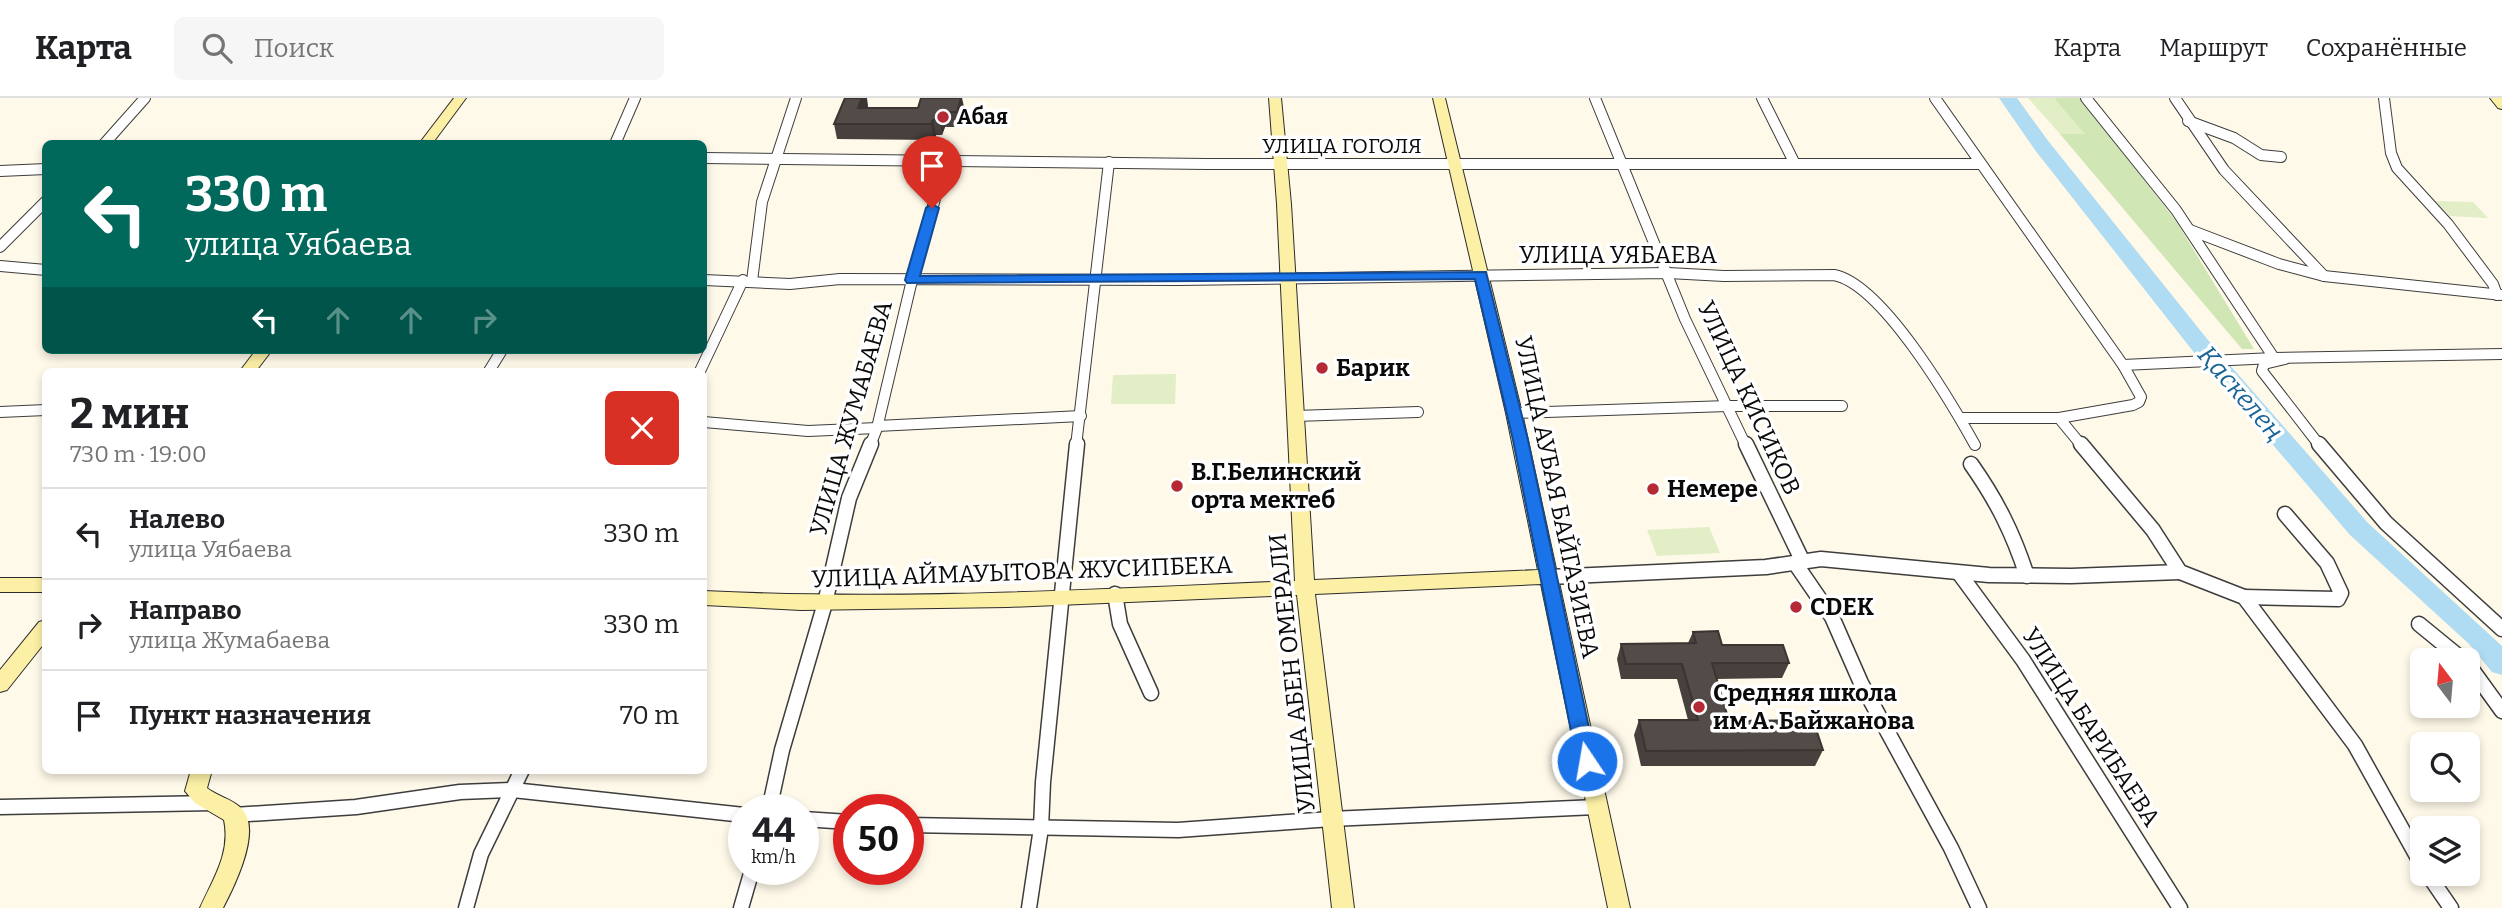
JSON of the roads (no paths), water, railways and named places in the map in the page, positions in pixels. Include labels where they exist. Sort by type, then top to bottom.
[{"type":"main road","points":[[428,140],[460,98]]},
{"type":"main road","name":"УЛИЦА АБЕН ОМЕРАЛИ","points":[[1275,98],[1305,587],[1343,908]]},
{"type":"main road","name":"УЛИЦА АУБАЯ БАЙГАЗИЕВА","points":[[1438,98],[1514,413],[1619,908]]},
{"type":"main road","points":[[2496,98],[2502,105]]},
{"type":"main road","points":[[250,368],[261,354]]},
{"type":"main road","name":"УЛИЦА АЙМАУЫТОВА ЖУСИПБЕКА","points":[[707,598],[825,603],[1008,600],[1549,577]]},
{"type":"main road","points":[[0,585],[42,585]]},
{"type":"main road","points":[[0,684],[42,631]]},
{"type":"main road","points":[[200,774],[196,790],[234,815],[238,836],[229,875],[211,908]]},
{"type":"street","points":[[108,140],[145,98]]},
{"type":"street","points":[[617,140],[635,98]]},
{"type":"street","points":[[702,368],[748,281],[762,202],[796,98]]},
{"type":"street","name":"УЛИЦА КИСИКОВ","points":[[1595,98],[1685,319],[1728,406],[1798,561],[1832,617],[1861,683],[1951,848],[1979,908]]},
{"type":"street","points":[[1762,98],[1795,164]]},
{"type":"street","points":[[1935,98],[2123,365],[2141,397],[2139,402],[2116,409],[2059,418],[1961,418],[1975,445]]},
{"type":"street","points":[[2086,98],[2147,172],[2190,230],[2279,359]]},
{"type":"street","points":[[2175,98],[2188,121],[2217,160],[2324,276]]},
{"type":"street","points":[[2384,98],[2391,153],[2397,168],[2448,224],[2500,295]]},
{"type":"street","points":[[2188,121],[2234,138],[2262,155],[2281,157]]},
{"type":"street","name":"УЛИЦА ГОГОЛЯ","points":[[707,158],[1280,163],[1980,164]]},
{"type":"street","name":"УЛИЦА ЖУМАБАЕВА","points":[[772,794],[782,750],[825,603],[849,499],[877,427],[912,280],[946,160]]},
{"type":"street","points":[[1029,908],[1041,828],[1043,782],[1109,162]]},
{"type":"street","points":[[0,171],[42,169]]},
{"type":"street","points":[[0,247],[42,205]]},
{"type":"street","points":[[2190,230],[2279,264],[2324,276],[2500,295]]},
{"type":"street","points":[[0,266],[42,270]]},
{"type":"street","name":"УЛИЦА УЯБАЕВА","points":[[707,280],[790,284],[840,279],[1668,273],[1698,276],[1848,278],[1860,284],[1909,343],[1961,418]]},
{"type":"street","points":[[2123,365],[2502,354]]},
{"type":"street","points":[[2279,359],[2264,364],[2262,371],[2340,471],[2386,523],[2502,629]]},
{"type":"street","points":[[1514,413],[1728,406],[1843,406]]},
{"type":"street","points":[[3,415],[42,410]]},
{"type":"street","points":[[1295,416],[1418,412]]},
{"type":"street","points":[[707,422],[808,431],[1081,416]]},
{"type":"street","points":[[2059,418],[2153,530],[2180,572],[2244,597],[2338,599],[2341,593],[2339,583],[2285,514]]},
{"type":"street","points":[[1971,464],[1997,501],[2015,540],[2027,576]]},
{"type":"street","name":"УЛИЦА АЙМАУЫТОВА ЖУСИПБЕКА","points":[[1549,577],[1674,572],[1828,559],[1959,573],[2027,576],[2180,572]]},
{"type":"street","name":"УЛИЦА БАРИБАЕВА","points":[[1959,573],[2023,660],[2180,908]]},
{"type":"street","points":[[1115,594],[1121,624],[1151,693]]},
{"type":"street","points":[[2244,597],[2355,745],[2410,844]]},
{"type":"street","points":[[2419,624],[2448,648]]},
{"type":"street","points":[[2480,681],[2502,711]]},
{"type":"street","points":[[467,908],[475,869],[489,834],[520,774]]},
{"type":"street","points":[[234,815],[356,807],[460,792],[513,790],[728,813]]},
{"type":"street","points":[[0,807],[214,803]]},
{"type":"street","points":[[924,825],[1178,830],[1331,819],[1596,807]]},
{"type":"street","points":[[741,908],[748,885]]},
{"type":"street","points":[[2436,886],[2451,908]]},
{"type":"waterway","name":"Қаскелең","points":[[2008,98],[2042,146],[2200,345],[2359,529],[2478,637],[2502,664]]},
{"type":"place","name":"Абая","points":[[943,117]]},
{"type":"place","name":"Барик","points":[[1322,368]]},
{"type":"place","name":"В.Г.Белинский орта мектеб","points":[[1177,486]]},
{"type":"place","name":"Немере","points":[[1653,489]]},
{"type":"place","name":"CDEK","points":[[1796,607]]},
{"type":"place","name":"Средняя школа им А. Байжанова","points":[[1699,707]]}]
